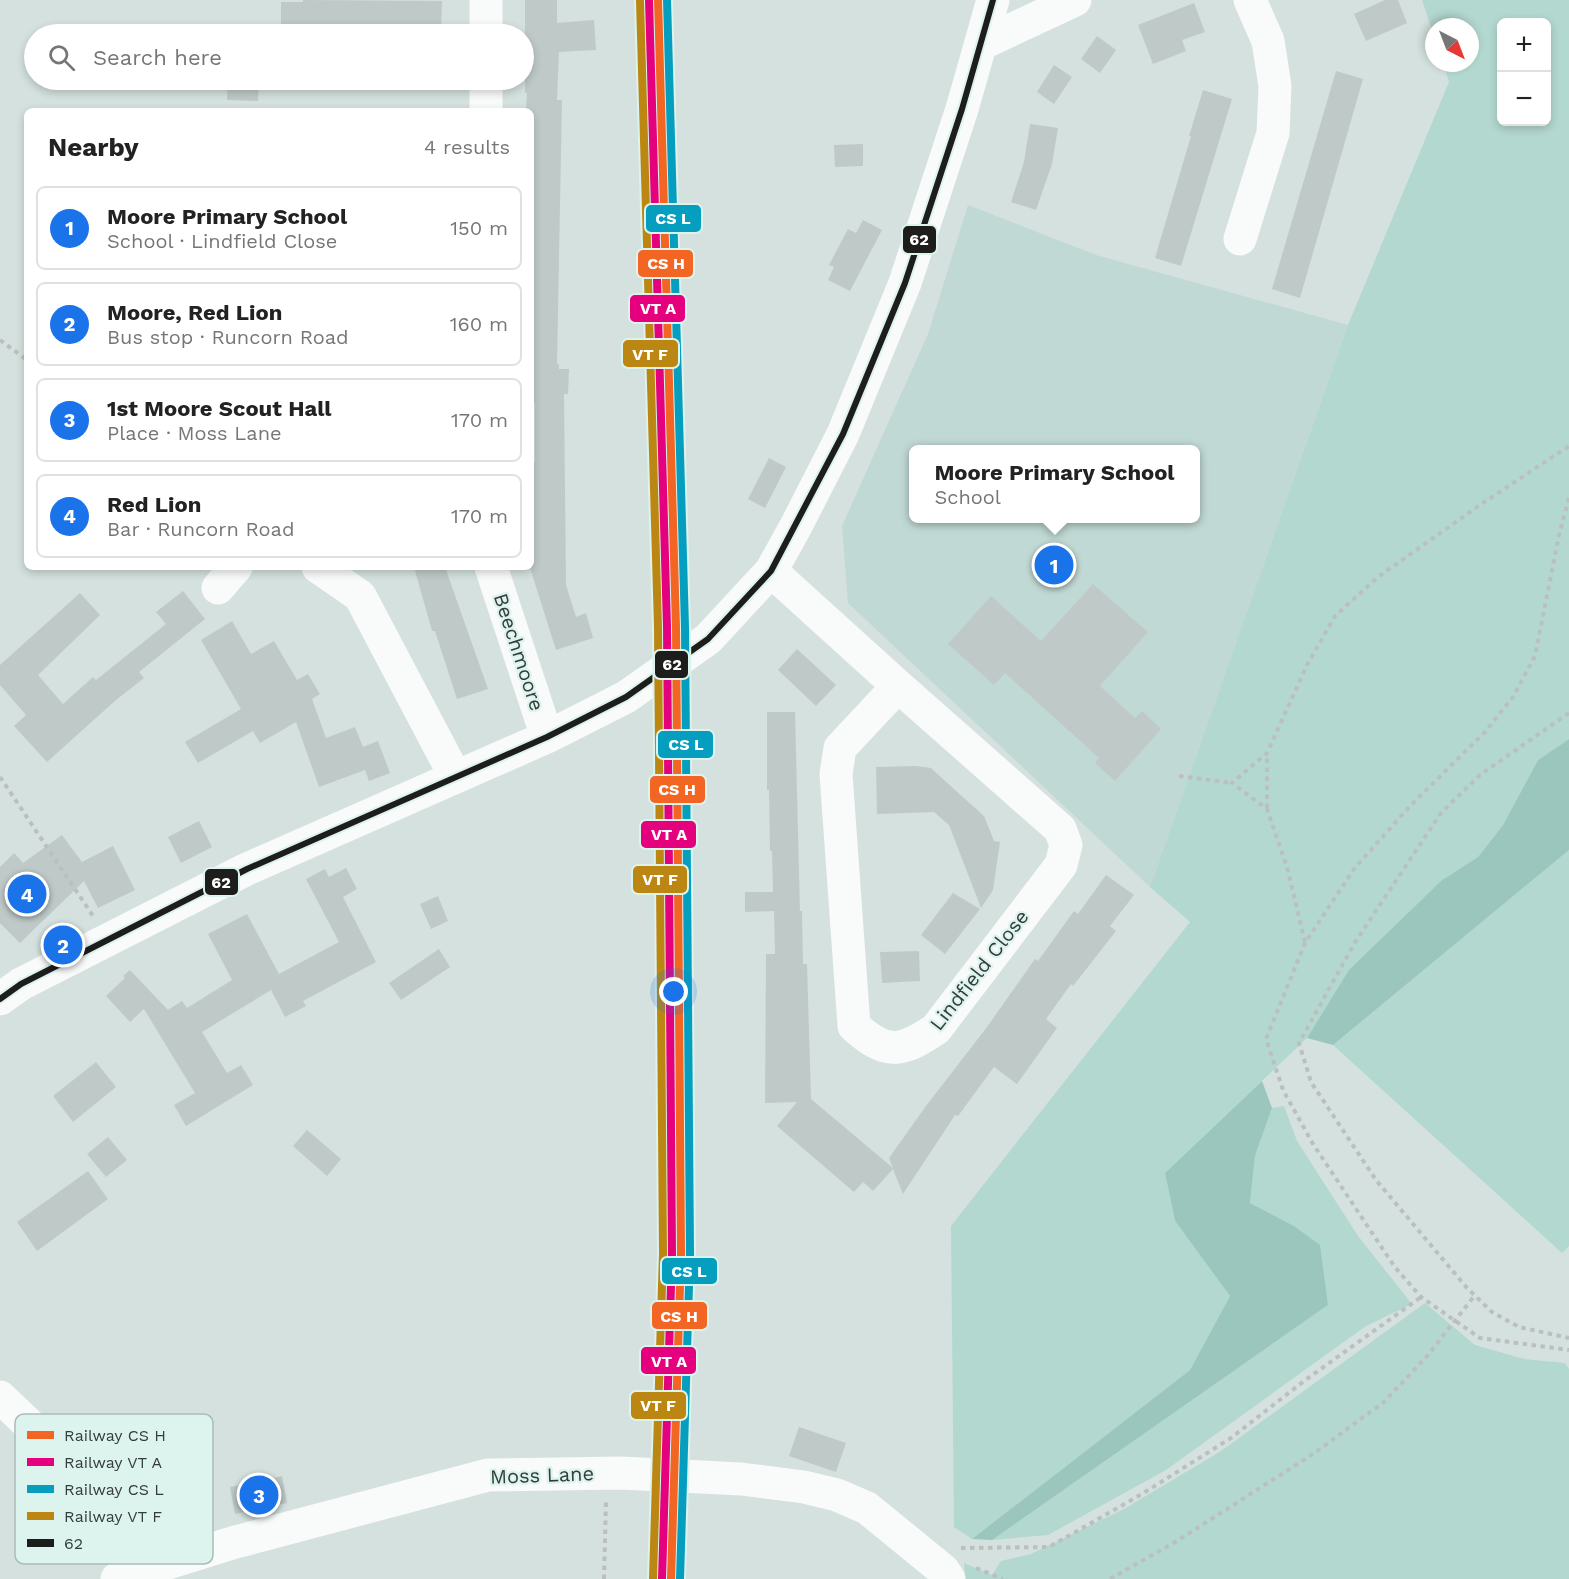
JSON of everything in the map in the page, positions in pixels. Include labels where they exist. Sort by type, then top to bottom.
[{"type":"street","points":[[486,0],[486,24]]},
{"type":"street","points":[[0,999],[21,984],[247,869],[546,737],[626,697],[708,639],[771,571],[843,434],[905,283],[959,120],[993,0]]},
{"type":"street","points":[[981,44],[1076,0]]},
{"type":"street","points":[[1240,239],[1273,133],[1275,86],[1269,41],[1250,0]]},
{"type":"street","points":[[486,90],[486,108]]},
{"type":"street","points":[[322,570],[360,596],[455,776]]},
{"type":"street","name":"Beechmoore","points":[[492,570],[546,737]]},
{"type":"street","name":"Lindfield Close","points":[[771,571],[1060,829],[1066,845],[1061,865],[936,1029],[915,1043],[890,1049],[869,1040],[854,1026],[836,774],[840,748],[898,686]]},
{"type":"street","points":[[0,1397],[18,1414]]},
{"type":"street","name":"Moss Lane","points":[[213,1550],[293,1526],[488,1475],[614,1473],[741,1479],[804,1487],[837,1495],[867,1508],[943,1570],[949,1579]]},
{"type":"street","name":"Moss Lane","points":[[117,1579],[165,1564]]},
{"type":"path","points":[[0,340],[24,358]]},
{"type":"path","points":[[1305,943],[1287,867],[1267,809],[1267,753],[1307,665],[1335,615],[1378,577],[1569,446]]},
{"type":"path","points":[[1569,498],[1559,535],[1535,656],[1513,697],[1485,732],[1410,806],[1354,869],[1305,943],[1266,1039],[1283,1090],[1313,1144],[1394,1266],[1421,1297],[1480,1338],[1569,1350]]},
{"type":"path","points":[[1569,713],[1480,775],[1441,813],[1354,944],[1299,1043],[1311,1082],[1376,1180],[1475,1295],[1492,1312],[1519,1327],[1569,1338]]},
{"type":"path","points":[[1232,783],[1267,753]]},
{"type":"path","points":[[1179,776],[1232,783],[1267,809]]},
{"type":"path","points":[[0,777],[108,939]]},
{"type":"path","points":[[1110,1579],[1178,1541],[1313,1454],[1384,1402],[1428,1355],[1475,1295]]},
{"type":"path","points":[[924,1555],[957,1548],[1049,1547],[1142,1494],[1231,1437],[1421,1297]]},
{"type":"path","points":[[604,1579],[614,1473]]},
{"type":"shaded area","points":[[1422,0],[1569,0],[1569,739],[1538,760],[1503,825],[1478,857],[1442,880],[1350,970],[1307,1038],[1165,1173],[1175,1221],[1230,1296],[1190,1370],[972,1539],[954,1527],[951,1226],[1190,922],[1150,887],[1348,325],[1449,82],[1446,72],[1479,72],[1479,18],[1428,18]]},
{"type":"shaded area","points":[[968,205],[1096,255],[1348,325],[1150,887],[848,603],[842,526],[928,334]]},
{"type":"shaded area","points":[[1569,850],[1569,1246],[1562,1253],[1333,1045]]},
{"type":"shaded area","points":[[1284,1106],[1297,1141],[1358,1236],[1412,1304],[1366,1326],[1166,1470],[1048,1535],[992,1540],[1328,1305],[1294,1226],[1250,1203],[1255,1156],[1272,1108]]},
{"type":"shaded area","points":[[1425,1303],[1475,1345],[1524,1359],[1565,1363],[1569,1369],[1569,1579],[965,1579],[964,1563],[992,1575],[1001,1561],[1031,1554],[1124,1509],[1221,1451]]},
{"type":"green space","points":[[1569,739],[1569,850],[1333,1045],[1307,1038],[1349,970],[1442,880],[1478,857],[1503,825],[1538,760]]},
{"type":"green space","points":[[1262,1081],[1272,1108],[1255,1156],[1250,1203],[1294,1226],[1320,1245],[1328,1305],[992,1540],[972,1539],[1190,1370],[1230,1296],[1175,1221],[1165,1173]]},
{"type":"building","points":[[303,0],[442,1],[441,24],[281,24],[281,2],[303,2]]},
{"type":"building","points":[[525,0],[557,0],[557,23],[594,20],[596,50],[559,52],[557,100],[562,100],[557,364],[559,364],[559,369],[569,369],[568,394],[564,394],[566,585],[576,617],[586,613],[593,638],[556,650],[531,571],[534,570],[535,462],[534,108],[526,108],[527,93],[525,90],[534,90],[534,24],[525,24]]},
{"type":"building","points":[[1385,0],[1398,0],[1407,23],[1366,41],[1354,14]]},
{"type":"building","points":[[1194,3],[1205,32],[1182,40],[1186,51],[1153,64],[1138,25]]},
{"type":"building","points":[[1097,36],[1116,50],[1100,73],[1081,59]]},
{"type":"building","points":[[1054,65],[1072,77],[1054,104],[1037,92]]},
{"type":"building","points":[[1336,71],[1363,79],[1300,298],[1272,289]]},
{"type":"building","points":[[228,90],[259,90],[258,101],[227,100]]},
{"type":"building","points":[[1203,90],[1232,99],[1181,266],[1155,258]]},
{"type":"building","points":[[1030,124],[1058,128],[1052,164],[1036,210],[1011,202],[1024,162]]},
{"type":"building","points":[[863,144],[863,166],[835,167],[834,145]]},
{"type":"building","points":[[863,220],[882,230],[850,291],[828,280],[834,267],[829,265],[848,229],[856,233]]},
{"type":"building","points":[[769,458],[786,467],[765,508],[748,499]]},
{"type":"building","points":[[415,570],[446,570],[488,689],[457,699],[435,631],[432,631]]},
{"type":"building","points":[[1093,584],[1148,632],[1100,686],[1135,718],[1142,711],[1161,729],[1115,781],[1095,763],[1099,758],[1005,673],[994,685],[948,644],[991,596],[1041,641]]},
{"type":"building","points":[[183,591],[205,619],[139,672],[144,678],[47,762],[14,726],[26,715],[0,685],[0,665],[80,593],[100,615],[38,675],[63,704],[93,677],[96,680],[166,624],[156,612]]},
{"type":"building","points":[[232,621],[251,654],[274,641],[297,680],[308,674],[320,694],[312,699],[326,738],[355,727],[363,747],[378,741],[390,773],[369,781],[365,770],[319,787],[296,722],[260,743],[253,731],[198,763],[185,742],[241,709],[201,640]]},
{"type":"building","points":[[797,649],[836,685],[816,706],[778,670]]},
{"type":"building","points":[[767,712],[795,712],[800,911],[802,911],[803,964],[807,964],[811,1099],[893,1168],[889,1158],[1035,959],[1038,961],[1074,911],[1078,914],[1106,875],[1134,895],[1110,926],[1116,931],[1073,986],[1071,984],[1046,1019],[1057,1028],[1017,1084],[994,1067],[958,1116],[955,1115],[903,1194],[893,1169],[873,1191],[863,1182],[854,1192],[777,1126],[797,1102],[765,1103],[766,954],[775,954],[774,911],[745,912],[745,892],[773,892],[769,790],[767,790]]},
{"type":"building","points":[[876,767],[931,768],[984,816],[994,841],[1000,842],[993,890],[981,908],[949,825],[934,812],[877,814]]},
{"type":"building","points":[[199,821],[212,847],[181,863],[168,837]]},
{"type":"building","points":[[62,835],[82,862],[113,846],[135,890],[98,908],[84,881],[20,943],[0,923],[0,867],[14,853],[23,863]]},
{"type":"building","points":[[346,868],[357,889],[343,897],[376,962],[303,1001],[306,1006],[285,1017],[271,990],[202,1032],[227,1073],[241,1065],[253,1085],[186,1126],[174,1105],[195,1093],[144,1009],[130,1022],[106,996],[130,970],[168,1010],[182,1001],[187,1008],[232,980],[208,934],[247,914],[279,974],[339,942],[306,879],[325,869],[329,877]]},
{"type":"building","points":[[953,893],[980,909],[945,954],[921,935]]},
{"type":"building","points":[[438,896],[448,921],[431,929],[420,904]]},
{"type":"building","points":[[439,949],[450,967],[401,1000],[389,983]]},
{"type":"building","points":[[919,951],[920,981],[882,983],[880,952]]},
{"type":"building","points":[[96,1062],[116,1087],[73,1122],[53,1096]]},
{"type":"building","points":[[307,1130],[341,1159],[327,1176],[293,1146]]},
{"type":"building","points":[[108,1137],[127,1160],[106,1177],[87,1154]]},
{"type":"building","points":[[88,1171],[108,1199],[37,1251],[17,1222]]},
{"type":"building","points":[[799,1427],[846,1443],[836,1472],[789,1456]]},
{"type":"building","points":[[282,1476],[287,1503],[235,1514],[230,1487]]},
{"type":"transit line","points":[[649,0],[667,627],[672,1253],[662,1579]]},
{"type":"transit line","points":[[658,0],[676,627],[681,1253],[671,1579]]},
{"type":"transit line","points":[[667,0],[685,627],[690,1253],[680,1579]]},
{"type":"transit line","name":"62","points":[[0,999],[21,984],[247,869],[547,737],[626,697],[708,639],[771,571],[843,434],[905,283],[962,109],[993,0]]},
{"type":"transit line","points":[[640,1],[658,627],[663,1253],[653,1578]]},
{"type":"place","name":"Moore Primary School","points":[[1054,565]]},
{"type":"place","name":"Red Lion","points":[[27,894]]},
{"type":"place","name":"Moore, Red Lion","points":[[63,945]]},
{"type":"place","name":"1st Moore Scout Hall","points":[[259,1495]]}]
